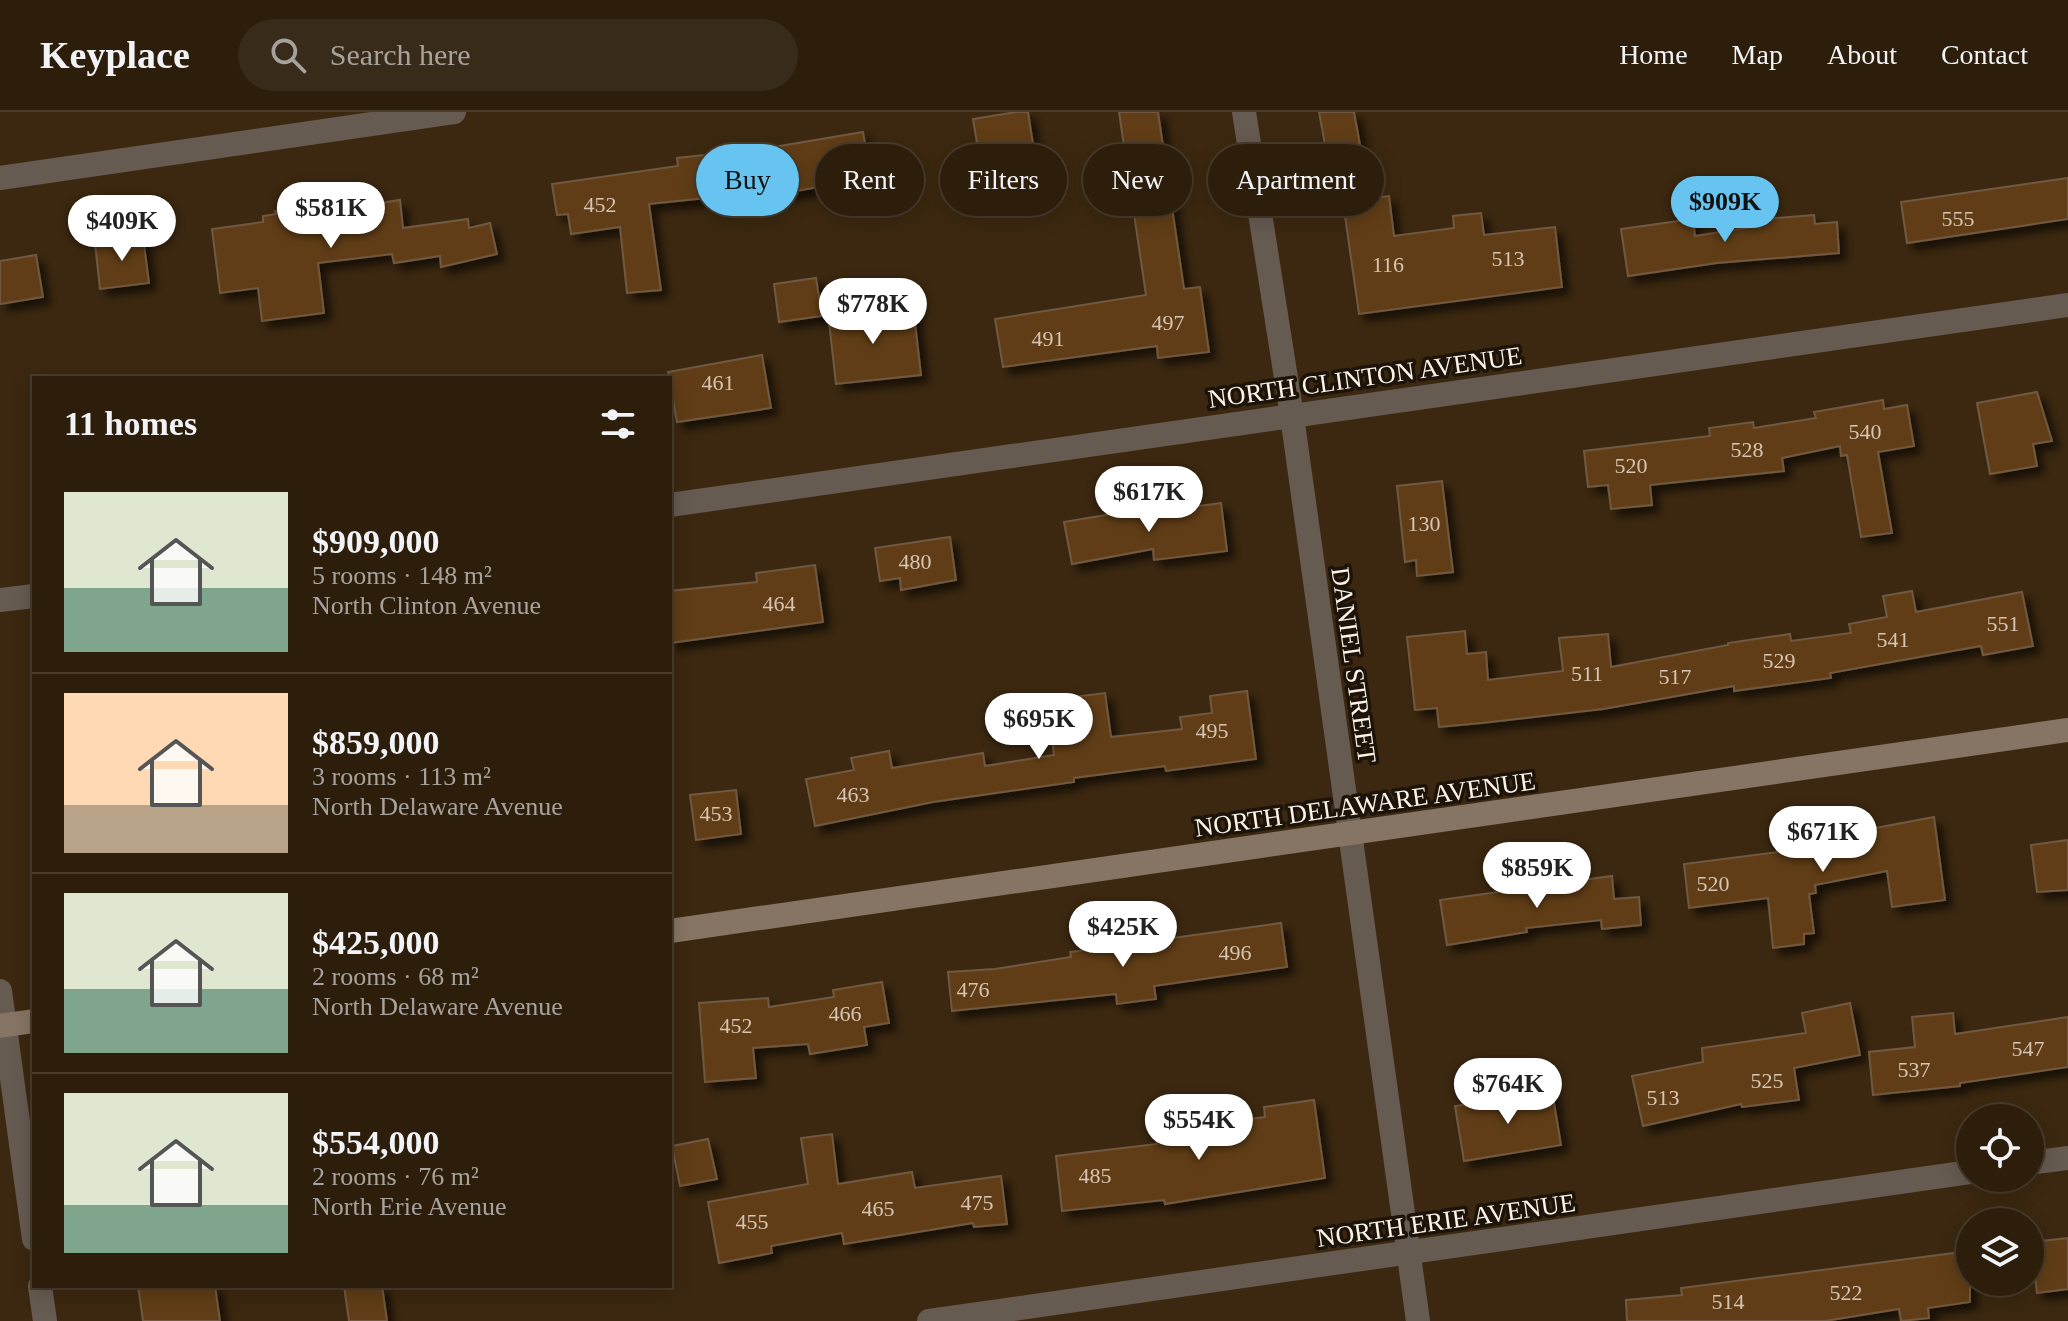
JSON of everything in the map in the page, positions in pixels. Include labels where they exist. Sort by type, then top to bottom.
[{"type":"street","points":[[0,178],[454,112]]},
{"type":"street","name":"DANIEL STREET","points":[[1244,112],[1292,416],[1418,1321]]},
{"type":"street","name":"NORTH CLINTON AVENUE","points":[[672,505],[2068,305]]},
{"type":"street","points":[[0,600],[32,596]]},
{"type":"street","name":"NORTH DELAWARE AVENUE","points":[[672,931],[2068,730]]},
{"type":"street","points":[[0,991],[2,1026],[32,1226]]},
{"type":"street","points":[[2,1026],[32,1021]]},
{"type":"street","points":[[2044,1161],[2068,1158]]},
{"type":"street","name":"NORTH ERIE AVENUE","points":[[929,1321],[1956,1174]]},
{"type":"street","points":[[40,1288],[45,1321]]},
{"type":"building","points":[[1028,112],[1033,144],[977,144],[973,119]]},
{"type":"building","points":[[1119,112],[1158,112],[1163,144],[1124,144]]},
{"type":"building","points":[[1319,112],[1354,112],[1360,144],[1325,144]]},
{"type":"building","points":[[863,132],[865,144],[815,144],[815,188],[799,190],[799,144],[792,144]]},
{"type":"building","points":[[696,156],[696,199],[649,204],[661,290],[627,293],[620,227],[571,234],[568,214],[557,215],[552,184],[678,166],[677,158]]},
{"type":"building","points":[[2068,178],[2068,219],[1907,243],[1901,202]]},
{"type":"building","points":[[1389,196],[1394,236],[1454,228],[1453,216],[1481,213],[1484,235],[1555,227],[1562,287],[1359,314],[1345,216],[1384,216],[1384,197]]},
{"type":"building","points":[[366,199],[367,205],[400,200],[403,228],[468,219],[469,228],[490,223],[497,254],[441,267],[440,256],[394,263],[392,254],[318,263],[324,313],[262,321],[258,288],[220,293],[212,229],[263,222],[263,216],[276,214],[275,211]]},
{"type":"building","points":[[1814,215],[1815,224],[1837,222],[1839,253],[1717,263],[1628,276],[1621,229],[1693,219],[1695,236],[1752,227],[1752,220]]},
{"type":"building","points":[[1134,216],[1173,216],[1184,289],[1200,287],[1209,352],[1158,358],[1157,346],[1003,367],[995,319],[1146,295]]},
{"type":"building","points":[[143,237],[149,283],[100,289],[95,243]]},
{"type":"building","points":[[36,255],[43,297],[0,304],[0,261]]},
{"type":"building","points":[[816,278],[822,316],[779,322],[774,284]]},
{"type":"building","points":[[870,308],[871,318],[914,314],[921,375],[836,384],[828,313]]},
{"type":"building","points":[[762,355],[771,408],[677,422],[672,376],[668,372]]},
{"type":"building","points":[[2037,392],[2052,441],[2033,444],[2037,466],[1990,474],[1977,403]]},
{"type":"building","points":[[1883,400],[1884,409],[1907,405],[1914,446],[1878,452],[1892,533],[1861,537],[1847,455],[1841,456],[1840,446],[1782,458],[1784,471],[1650,485],[1652,505],[1611,509],[1608,485],[1588,487],[1584,451],[1710,436],[1709,428],[1753,422],[1754,428],[1816,418],[1814,412]]},
{"type":"building","points":[[1442,481],[1453,572],[1417,576],[1416,560],[1405,562],[1397,486]]},
{"type":"building","points":[[1221,503],[1227,551],[1154,560],[1153,549],[1072,564],[1064,522],[1118,513],[1119,516]]},
{"type":"building","points":[[950,537],[956,580],[901,590],[900,578],[880,581],[875,548]]},
{"type":"building","points":[[815,565],[823,622],[672,643],[672,591],[757,582],[756,573]]},
{"type":"building","points":[[1912,591],[1916,612],[2022,592],[2033,646],[1983,655],[1981,646],[1830,673],[1831,678],[1734,691],[1734,686],[1603,709],[1482,723],[1439,727],[1437,708],[1415,710],[1407,637],[1465,631],[1467,654],[1486,652],[1488,680],[1563,671],[1559,638],[1608,634],[1611,667],[1790,634],[1791,641],[1851,633],[1849,624],[1887,617],[1883,596]]},
{"type":"building","points":[[1247,691],[1256,759],[1166,771],[1165,766],[1074,778],[1074,782],[933,802],[815,826],[806,779],[854,770],[851,758],[889,751],[892,768],[983,753],[985,766],[1054,755],[1052,739],[1062,737],[1057,699],[1105,693],[1111,737],[1182,729],[1180,717],[1212,713],[1210,696]]},
{"type":"building","points":[[736,790],[741,834],[696,840],[690,795]]},
{"type":"building","points":[[1934,817],[1945,900],[1892,907],[1887,871],[1815,885],[1816,893],[1809,894],[1814,933],[1804,934],[1804,944],[1773,948],[1768,898],[1689,908],[1684,864],[1786,851],[1785,845]]},
{"type":"building","points":[[2068,840],[2068,890],[2037,892],[2031,845]]},
{"type":"building","points":[[1612,876],[1614,899],[1639,897],[1641,925],[1602,929],[1601,920],[1526,928],[1527,932],[1447,945],[1440,900]]},
{"type":"building","points":[[1281,923],[1287,967],[1154,986],[1156,999],[1117,1004],[1116,994],[952,1011],[948,972],[995,969],[1071,957],[1070,952]]},
{"type":"building","points":[[882,982],[889,1023],[864,1027],[867,1045],[810,1054],[808,1044],[753,1048],[756,1078],[705,1082],[699,1003],[768,998],[769,1007],[834,997],[833,990]]},
{"type":"building","points":[[1850,1003],[1860,1055],[1794,1068],[1799,1100],[1742,1107],[1741,1104],[1643,1126],[1632,1076],[1703,1062],[1702,1048],[1806,1033],[1802,1013]]},
{"type":"building","points":[[1953,1013],[1955,1034],[2068,1017],[2068,1067],[1960,1083],[1960,1086],[1873,1095],[1869,1052],[1915,1047],[1912,1017]]},
{"type":"building","points":[[1552,1091],[1561,1145],[1464,1161],[1455,1106]]},
{"type":"building","points":[[1314,1100],[1325,1178],[1165,1204],[1164,1200],[1062,1211],[1056,1156],[1157,1144],[1155,1131],[1265,1117],[1264,1107]]},
{"type":"building","points":[[832,1134],[838,1184],[912,1172],[915,1188],[1001,1176],[1007,1224],[974,1227],[973,1223],[844,1244],[842,1233],[771,1246],[772,1253],[719,1263],[708,1202],[808,1184],[801,1138]]},
{"type":"building","points":[[708,1139],[717,1179],[680,1186],[672,1146]]},
{"type":"building","points":[[2068,1238],[2068,1289],[2044,1292],[2044,1241]]},
{"type":"building","points":[[1956,1253],[1956,1296],[1970,1296],[1970,1302],[1928,1308],[1929,1318],[1901,1321],[1899,1309],[1825,1321],[1627,1321],[1626,1300],[1682,1295],[1681,1288]]},
{"type":"building","points":[[138,1288],[215,1288],[220,1321],[143,1321]]},
{"type":"building","points":[[344,1288],[382,1288],[387,1321],[349,1321]]}]
